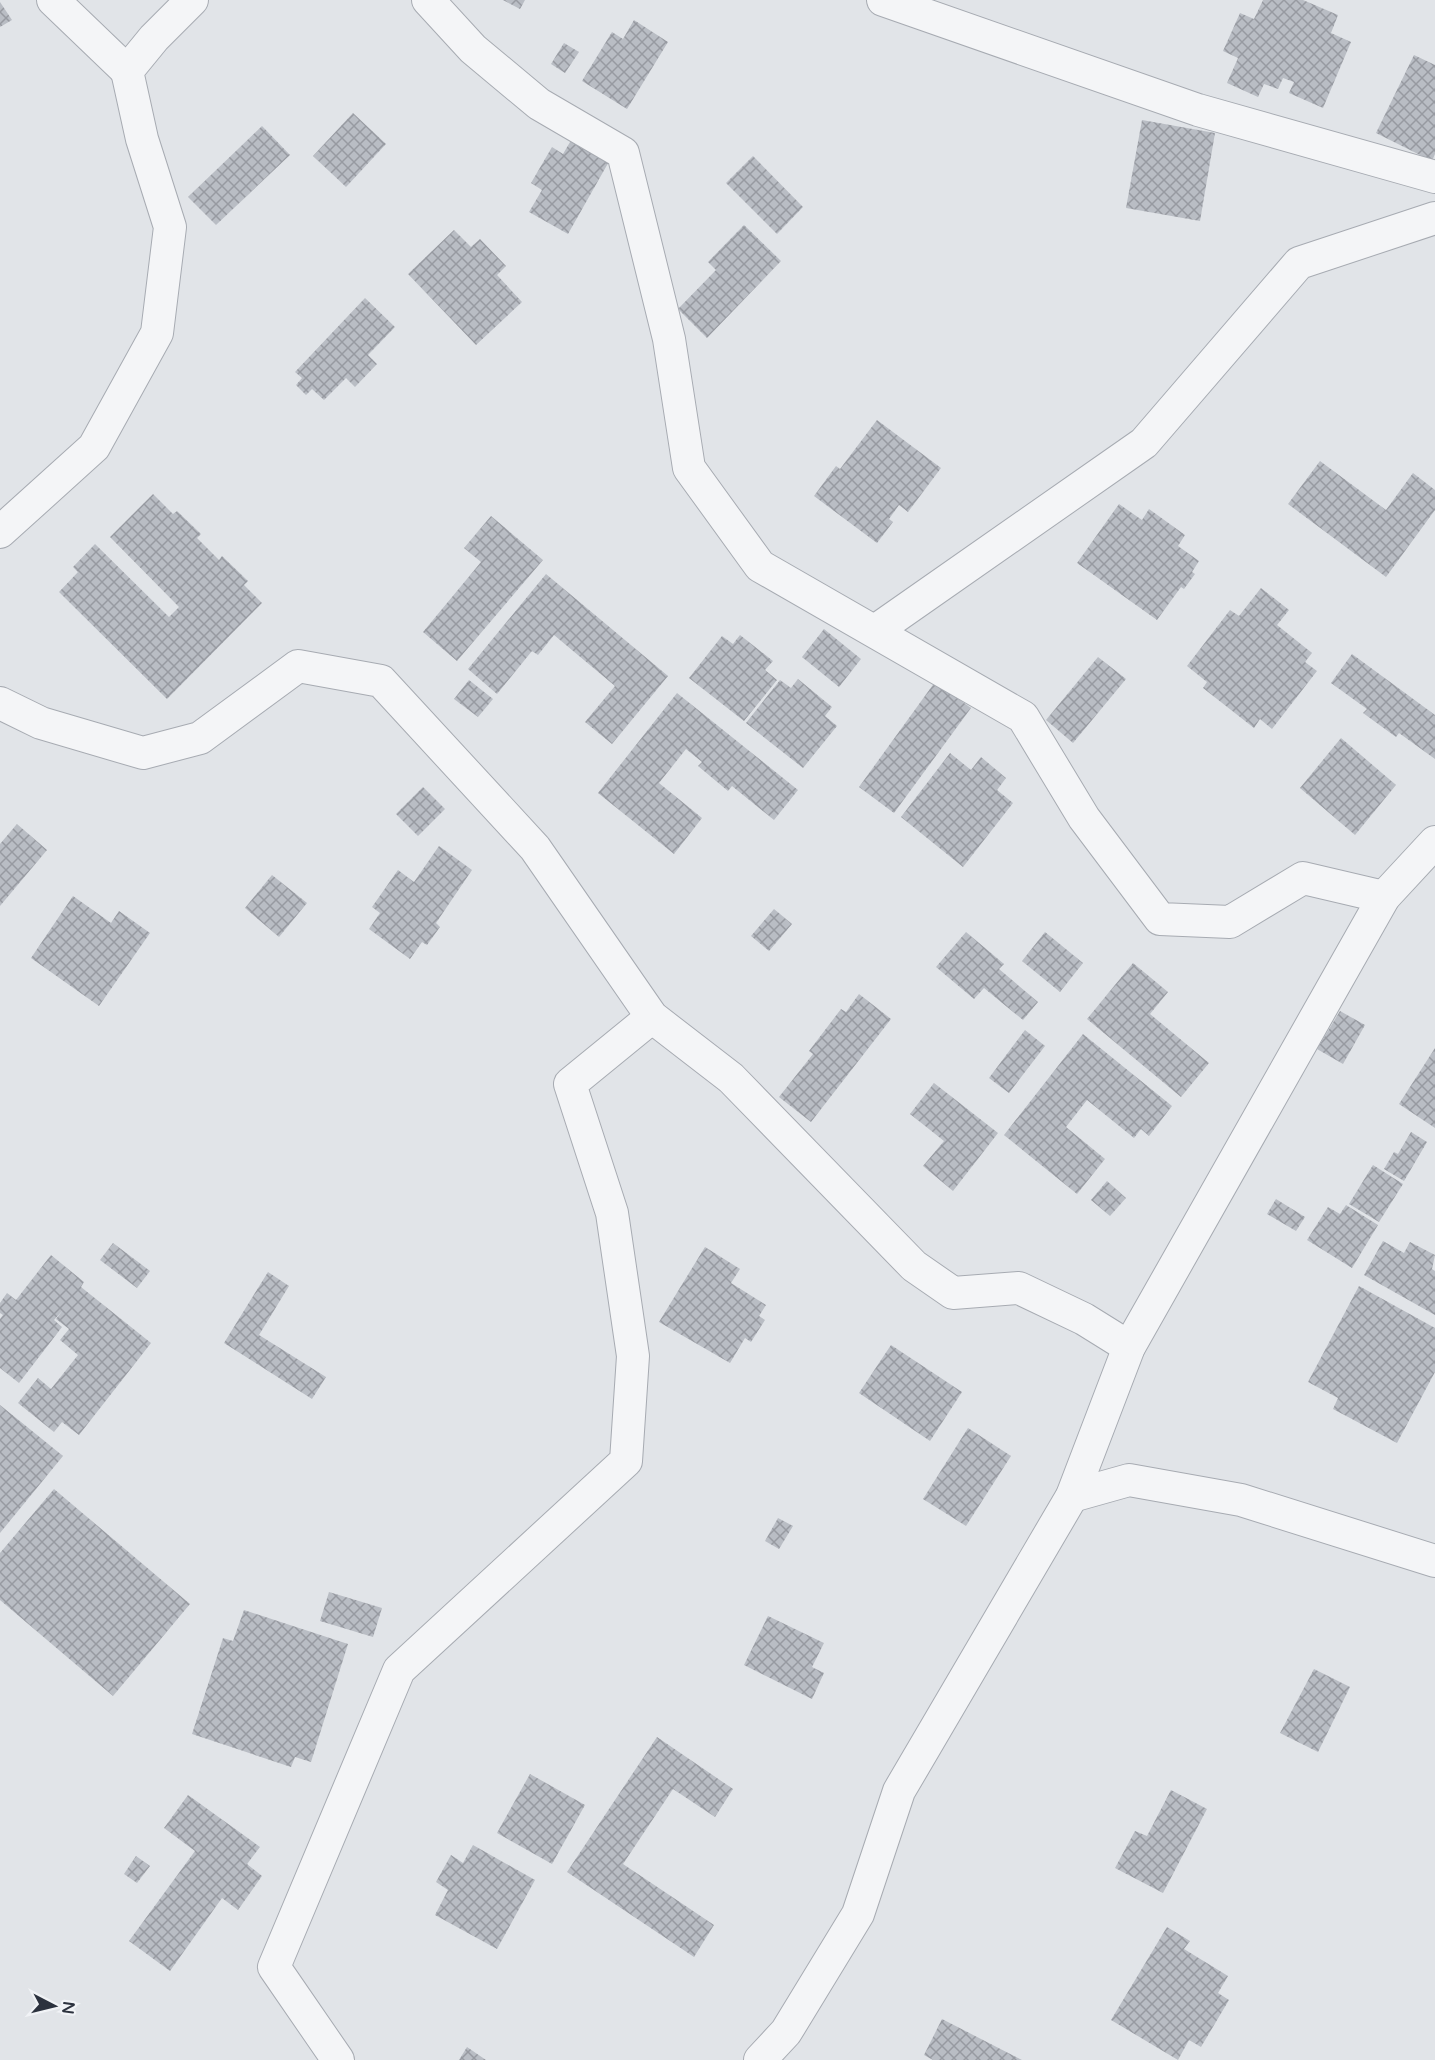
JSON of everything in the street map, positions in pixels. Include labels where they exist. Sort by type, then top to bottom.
[{"type":"street","points":[[0,532],[94,447],[158,333],[170,227],[142,139],[127,71],[53,0]]},
{"type":"street","points":[[127,71],[154,38],[192,0]]},
{"type":"street","points":[[428,0],[473,49],[539,104],[623,153],[669,339],[689,468],[760,566],[1023,717],[1084,818],[1160,919],[1230,922],[1303,878],[1384,897]]},
{"type":"street","points":[[883,0],[1198,110],[1435,177]]},
{"type":"street","points":[[875,631],[1144,443],[1299,263],[1435,218]]},
{"type":"street","points":[[0,703],[41,723],[143,753],[200,738],[298,666],[381,681],[535,848],[652,1017],[731,1078],[914,1266],[953,1293],[1019,1288],[1084,1319],[1129,1347]]},
{"type":"street","points":[[760,2060],[786,2032],[858,1914],[899,1791],[1072,1496],[1129,1347],[1384,897],[1435,842]]},
{"type":"street","points":[[338,2060],[274,1967],[399,1670],[626,1461],[633,1356],[614,1224],[570,1084],[652,1017]]},
{"type":"street","points":[[1072,1496],[1129,1480],[1241,1500],[1435,1561]]},
{"type":"building","points":[[503,0],[525,0],[520,9]]},
{"type":"building","points":[[1263,0],[1303,0],[1338,15],[1331,33],[1351,42],[1323,108],[1289,93],[1294,82],[1283,78],[1278,89],[1264,84],[1258,97],[1227,83],[1238,58],[1223,51],[1240,13],[1254,19]]},
{"type":"building","points":[[0,2],[12,20],[0,27]]},
{"type":"building","points":[[634,20],[668,42],[627,109],[582,81],[612,32],[623,39]]},
{"type":"building","points":[[564,43],[579,52],[565,73],[551,64]]},
{"type":"building","points":[[1414,55],[1435,65],[1435,154],[1432,161],[1376,133]]},
{"type":"building","points":[[353,113],[386,144],[346,187],[313,156]]},
{"type":"building","points":[[1142,120],[1215,133],[1200,221],[1126,208]]},
{"type":"building","points":[[262,126],[290,155],[216,225],[188,197]]},
{"type":"building","points":[[573,137],[611,158],[568,234],[529,212],[542,190],[531,183],[552,147],[563,154]]},
{"type":"building","points":[[753,156],[803,207],[777,234],[726,183]]},
{"type":"building","points":[[744,225],[781,261],[707,338],[678,309],[716,270],[708,262]]},
{"type":"building","points":[[454,230],[471,247],[480,239],[506,266],[497,275],[522,302],[476,345],[408,274]]},
{"type":"building","points":[[365,298],[395,327],[368,355],[377,364],[355,387],[346,378],[324,400],[312,389],[306,395],[296,385],[302,378],[295,372]]},
{"type":"building","points":[[877,420],[941,468],[908,512],[899,505],[889,519],[893,522],[877,543],[814,496],[836,466],[840,469]]},
{"type":"building","points":[[1320,461],[1386,510],[1413,473],[1435,490],[1435,510],[1386,577],[1288,504]]},
{"type":"building","points":[[153,494],[173,514],[177,511],[201,534],[197,538],[219,560],[222,556],[248,581],[244,585],[262,603],[167,699],[59,592],[78,572],[73,567],[95,544],[169,617],[179,607],[110,537]]},
{"type":"building","points":[[1119,504],[1142,520],[1149,509],[1185,535],[1178,546],[1199,561],[1192,572],[1195,574],[1184,589],[1181,587],[1157,620],[1077,563]]},
{"type":"building","points":[[491,516],[543,560],[457,661],[423,632],[481,562],[464,548]]},
{"type":"building","points":[[546,574],[668,676],[612,744],[585,722],[615,686],[554,635],[538,655],[532,651],[497,694],[468,669]]},
{"type":"building","points":[[1261,588],[1289,610],[1277,625],[1312,653],[1305,662],[1317,671],[1272,729],[1260,719],[1254,728],[1203,688],[1207,682],[1187,666],[1230,610],[1239,616]]},
{"type":"building","points":[[824,629],[861,659],[839,687],[802,657]]},
{"type":"building","points":[[740,635],[773,661],[765,670],[777,680],[744,721],[689,678],[722,636],[733,644]]},
{"type":"building","points":[[1352,654],[1435,715],[1435,759],[1399,733],[1396,737],[1363,713],[1367,709],[1331,683]]},
{"type":"building","points":[[1098,657],[1126,679],[1073,743],[1046,720]]},
{"type":"building","points":[[798,679],[832,707],[825,716],[837,726],[803,768],[746,723],[780,680],[791,688]]},
{"type":"building","points":[[469,680],[493,699],[478,717],[454,699]]},
{"type":"building","points":[[935,682],[971,708],[894,813],[859,787]]},
{"type":"building","points":[[677,693],[798,790],[774,820],[732,786],[728,791],[698,766],[702,762],[686,749],[659,783],[702,818],[674,854],[598,793]]},
{"type":"building","points":[[1341,738],[1396,785],[1355,835],[1300,788]]},
{"type":"building","points":[[950,753],[971,770],[981,757],[1006,778],[997,790],[1013,803],[963,867],[901,817]]},
{"type":"building","points":[[423,787],[445,809],[418,836],[396,814]]},
{"type":"building","points":[[17,824],[47,850],[0,906],[0,844]]},
{"type":"building","points":[[439,846],[472,870],[436,923],[440,927],[427,945],[422,942],[410,959],[369,929],[380,913],[372,907],[398,870],[414,882]]},
{"type":"building","points":[[272,875],[307,903],[279,937],[245,908]]},
{"type":"building","points":[[73,896],[111,923],[119,911],[150,933],[99,1006],[31,958]]},
{"type":"building","points":[[774,909],[792,924],[769,951],[751,936]]},
{"type":"building","points":[[966,932],[1004,964],[999,969],[1038,1002],[1023,1020],[984,988],[974,999],[936,967]]},
{"type":"building","points":[[1045,932],[1083,963],[1060,992],[1022,961]]},
{"type":"building","points":[[1133,963],[1168,992],[1150,1014],[1209,1063],[1181,1097],[1087,1019]]},
{"type":"building","points":[[859,994],[891,1019],[811,1122],[779,1097],[813,1054],[809,1051],[841,1009],[846,1012]]},
{"type":"building","points":[[1340,1011],[1365,1025],[1343,1064],[1317,1049]]},
{"type":"building","points":[[1025,1030],[1045,1046],[1009,1093],[989,1078]]},
{"type":"building","points":[[1083,1034],[1172,1106],[1149,1136],[1141,1129],[1134,1138],[1087,1100],[1066,1127],[1105,1159],[1077,1194],[1004,1135]]},
{"type":"building","points":[[1435,1048],[1435,1128],[1399,1104]]},
{"type":"building","points":[[934,1083],[998,1133],[953,1191],[923,1166],[944,1141],[910,1114]]},
{"type":"building","points":[[1411,1132],[1427,1142],[1404,1181],[1384,1169],[1394,1152],[1398,1154]]},
{"type":"building","points":[[1373,1165],[1403,1184],[1379,1222],[1349,1204]]},
{"type":"building","points":[[1107,1181],[1126,1198],[1110,1216],[1091,1200]]},
{"type":"building","points":[[1276,1199],[1305,1217],[1296,1231],[1267,1214]]},
{"type":"building","points":[[1346,1205],[1378,1225],[1352,1268],[1307,1240],[1328,1207],[1340,1214]]},
{"type":"building","points":[[1383,1241],[1404,1253],[1410,1242],[1435,1255],[1432,1269],[1435,1271],[1435,1315],[1364,1275]]},
{"type":"building","points":[[113,1243],[150,1271],[137,1288],[100,1260]]},
{"type":"building","points":[[705,1247],[740,1269],[731,1283],[766,1305],[759,1316],[765,1320],[751,1342],[745,1338],[730,1363],[659,1322]]},
{"type":"building","points":[[51,1255],[84,1282],[81,1287],[151,1343],[79,1435],[62,1422],[54,1432],[18,1403],[38,1378],[51,1389],[78,1355],[60,1340],[69,1329],[56,1319],[63,1310],[54,1320],[62,1327],[19,1383],[0,1368],[0,1319],[3,1315],[0,1313],[0,1303],[7,1293],[16,1300]]},
{"type":"building","points":[[268,1272],[289,1286],[259,1335],[326,1377],[312,1399],[224,1343]]},
{"type":"building","points":[[1359,1286],[1435,1328],[1435,1372],[1397,1443],[1333,1409],[1338,1398],[1308,1382]]},
{"type":"building","points":[[891,1345],[962,1392],[930,1441],[859,1393]]},
{"type":"building","points":[[0,1405],[63,1456],[0,1533]]},
{"type":"building","points":[[968,1428],[1011,1456],[966,1526],[923,1499]]},
{"type":"building","points":[[54,1489],[190,1604],[113,1696],[0,1600],[0,1553]]},
{"type":"building","points":[[778,1518],[793,1526],[779,1549],[765,1541]]},
{"type":"building","points":[[329,1592],[382,1608],[373,1637],[320,1621]]},
{"type":"building","points":[[244,1610],[348,1644],[311,1762],[295,1757],[291,1767],[192,1734],[223,1638],[233,1641]]},
{"type":"building","points":[[768,1616],[824,1643],[812,1667],[824,1673],[812,1699],[744,1665]]},
{"type":"building","points":[[1314,1669],[1350,1687],[1318,1752],[1280,1733]]},
{"type":"building","points":[[657,1737],[733,1789],[715,1817],[673,1789],[623,1864],[714,1925],[694,1957],[567,1872]]},
{"type":"building","points":[[530,1774],[585,1805],[552,1864],[497,1833]]},
{"type":"building","points":[[1171,1790],[1207,1809],[1163,1893],[1115,1868],[1135,1831],[1147,1836]]},
{"type":"building","points":[[188,1795],[260,1847],[247,1864],[262,1876],[238,1910],[222,1898],[170,1971],[129,1941],[195,1851],[164,1828]]},
{"type":"building","points":[[473,1845],[535,1880],[497,1949],[435,1915],[448,1890],[436,1882],[451,1855],[463,1863]]},
{"type":"building","points":[[136,1856],[150,1866],[137,1883],[124,1874]]},
{"type":"building","points":[[1167,1927],[1190,1941],[1184,1949],[1228,1976],[1218,1993],[1229,2000],[1201,2047],[1189,2040],[1178,2060],[1111,2020]]},
{"type":"building","points":[[942,2019],[1022,2060],[933,2060],[924,2055]]},
{"type":"building","points":[[467,2047],[486,2060],[459,2060]]}]
